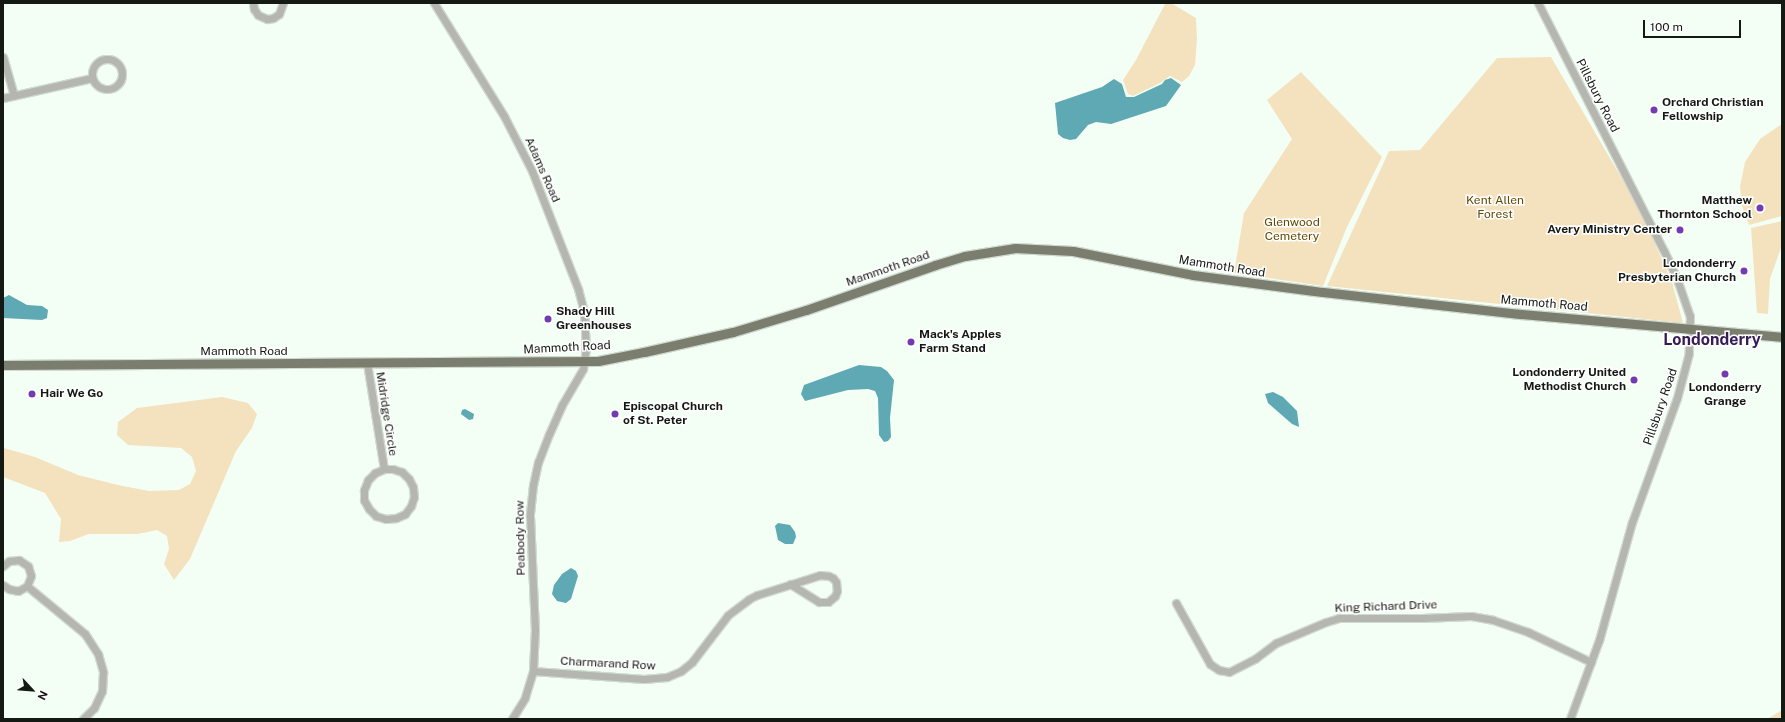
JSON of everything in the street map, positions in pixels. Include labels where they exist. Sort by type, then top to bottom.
[{"type":"main road","name":"Mammoth Road","points":[[3,365],[584,362],[614,359],[733,332],[798,312],[965,256],[1015,248],[1073,251],[1193,275],[1269,286],[1520,314],[1782,337]]},
{"type":"street","points":[[253,3],[256,12],[260,17],[267,19],[273,18],[279,14],[283,3]]},
{"type":"street","name":"Adams Road","points":[[434,3],[504,116],[532,171],[582,304],[585,329],[584,362]]},
{"type":"street","name":"Pillsbury Road","points":[[1538,3],[1664,251],[1684,296],[1690,316],[1689,353],[1677,398],[1632,522],[1591,662],[1570,719]]},
{"type":"street","points":[[3,57],[14,95]]},
{"type":"street","points":[[104,59],[115,61],[122,70],[120,82],[111,89],[99,88],[92,78],[94,66],[104,59]]},
{"type":"street","points":[[3,98],[92,78]]},
{"type":"street","name":"Peabody Row","points":[[512,719],[525,698],[533,671],[535,629],[530,531],[533,485],[538,462],[546,441],[562,405],[580,376],[584,362]]},
{"type":"street","name":"Midridge Circle","points":[[367,363],[384,469]]},
{"type":"street","name":"Midridge Circle","points":[[384,469],[393,469],[402,472],[409,479],[414,488],[414,497],[411,506],[404,514],[396,518],[386,519],[376,516],[369,509],[364,500],[364,490],[368,480],[374,473],[384,469]]},
{"type":"street","points":[[3,566],[14,560],[24,562],[30,570],[31,576],[27,586],[23,589],[13,591],[3,585]]},
{"type":"street","name":"Charmarand Row","points":[[533,671],[644,679],[667,677],[680,671],[692,662],[728,615],[742,602],[757,595],[790,584],[825,574],[836,582],[837,592],[828,602],[818,602],[790,584]]},
{"type":"street","points":[[27,586],[85,634],[98,654],[103,672],[102,691],[94,708],[83,719]]},
{"type":"street","name":"King Richard Drive","points":[[1176,603],[1210,664],[1219,670],[1228,672],[1256,658],[1276,643],[1320,624],[1339,618],[1422,618],[1471,616],[1493,620],[1528,632],[1591,662]]},
{"type":"green space","points":[[1171,3],[1196,18],[1197,39],[1195,65],[1189,76],[1182,82],[1170,76],[1160,83],[1133,96],[1128,94],[1123,80],[1136,60],[1165,4]]},
{"type":"green space","name":"Kent Allen Forest","points":[[1551,57],[1639,208],[1672,282],[1683,323],[1327,286],[1389,151],[1420,150],[1497,58]]},
{"type":"green space","name":"Glenwood Cemetery","points":[[1301,72],[1382,157],[1347,227],[1323,286],[1234,273],[1244,213],[1292,139],[1267,100]]},
{"type":"green space","points":[[1782,124],[1782,216],[1749,225],[1742,206],[1740,186],[1745,162],[1760,139]]},
{"type":"green space","points":[[1782,221],[1782,245],[1770,279],[1768,314],[1757,313],[1751,228]]},
{"type":"green space","points":[[222,397],[248,403],[257,414],[252,428],[236,451],[190,559],[174,580],[164,564],[169,549],[167,536],[157,530],[138,534],[89,534],[70,541],[59,542],[61,519],[45,493],[3,477],[4,448],[35,457],[78,475],[118,485],[149,491],[179,490],[190,484],[196,471],[192,457],[181,448],[128,445],[117,435],[118,422],[137,408]]},
{"type":"green space","points":[[1782,710],[1782,719],[1767,719]]},
{"type":"water","points":[[1171,78],[1181,85],[1166,106],[1111,124],[1096,122],[1088,125],[1076,139],[1070,140],[1063,138],[1058,134],[1055,103],[1102,87],[1114,79],[1122,84],[1126,97],[1134,97],[1162,84],[1165,80]]},
{"type":"water","points":[[9,295],[27,305],[42,306],[48,310],[47,318],[42,320],[3,318],[3,298]]},
{"type":"water","points":[[859,365],[881,367],[887,371],[894,380],[890,418],[891,437],[888,441],[884,442],[879,435],[878,398],[875,391],[868,389],[848,390],[805,401],[801,394],[804,385]]},
{"type":"water","points":[[1273,392],[1283,397],[1297,411],[1299,427],[1292,424],[1268,403],[1265,394]]},
{"type":"water","points":[[465,409],[474,414],[473,419],[469,420],[461,414],[462,410]]},
{"type":"water","points":[[778,523],[790,525],[795,532],[796,537],[793,544],[785,544],[778,540],[775,526]]},
{"type":"water","points":[[571,568],[576,571],[578,576],[571,599],[566,603],[557,601],[552,594],[554,585],[562,574]]},
{"type":"place","name":"Orchard Christian Fellowship","points":[[1654,110]]},
{"type":"place","name":"Matthew Thornton School","points":[[1760,208]]},
{"type":"place","name":"Avery Ministry Center","points":[[1680,230]]},
{"type":"place","name":"Londonderry Presbyterian Church","points":[[1744,271]]},
{"type":"place","name":"Shady Hill Greenhouses","points":[[548,319]]},
{"type":"place","name":"Mack's Apples Farm Stand","points":[[911,342]]},
{"type":"place","name":"Londonderry Grange","points":[[1725,374]]},
{"type":"place","name":"Londonderry United Methodist Church","points":[[1634,380]]},
{"type":"place","name":"Hair We Go","points":[[32,394]]},
{"type":"place","name":"Episcopal Church of St. Peter","points":[[615,414]]},
{"type":"district","name":"Londonderry","points":[[1712,340]]}]
